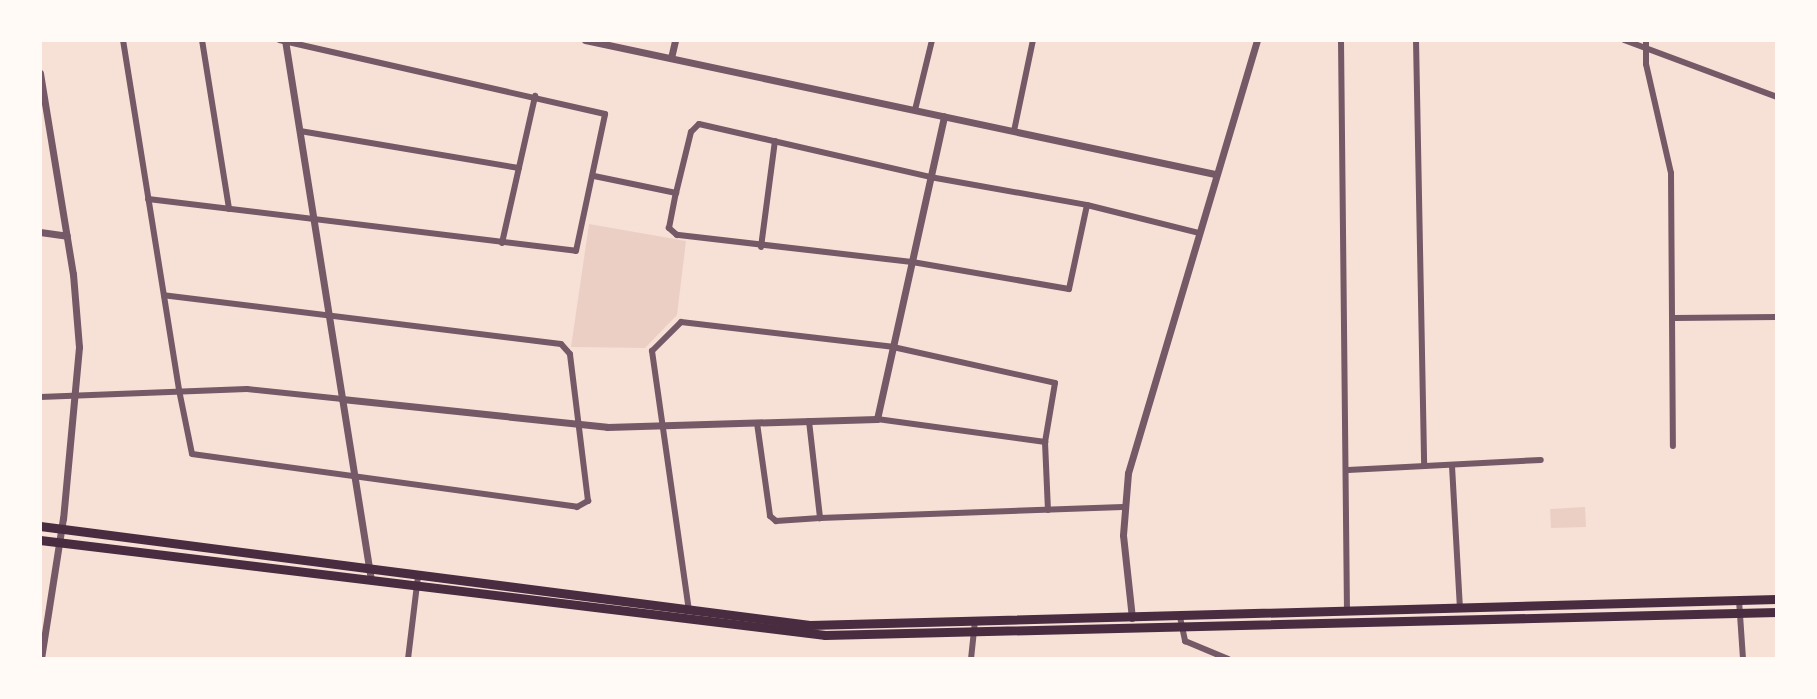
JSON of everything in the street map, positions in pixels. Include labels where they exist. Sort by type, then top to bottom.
[{"type":"main road","points":[[40,526],[796,632],[974,634],[1181,622],[1777,612]]},
{"type":"main road","points":[[40,540],[370,574]]},
{"type":"main road","points":[[417,581],[810,625],[1132,624]]},
{"type":"main road","points":[[1181,622],[1347,611],[1777,599]]},
{"type":"street","points":[[123,40],[179,390],[196,456],[585,505],[589,496],[570,354],[561,344],[164,295]]},
{"type":"street","points":[[202,40],[229,209]]},
{"type":"street","points":[[585,40],[1215,174]]},
{"type":"street","points":[[671,58],[675,40]]},
{"type":"street","points":[[915,110],[932,40]]},
{"type":"street","points":[[1014,131],[1033,40]]},
{"type":"street","points":[[1132,624],[1123,507],[1135,445],[1257,40]]},
{"type":"street","points":[[1341,40],[1348,470],[1347,611]]},
{"type":"street","points":[[1416,40],[1424,466]]},
{"type":"street","points":[[1624,40],[1645,44],[1777,97]]},
{"type":"street","points":[[148,199],[314,220],[502,243],[576,251],[605,114],[283,41],[300,131],[314,220],[342,399],[370,574]]},
{"type":"street","points":[[1645,44],[1671,173],[1673,446]]},
{"type":"street","points":[[40,73],[78,324],[76,396],[61,529],[41,659]]},
{"type":"street","points":[[502,243],[535,96]]},
{"type":"street","points":[[877,419],[944,116]]},
{"type":"street","points":[[1087,205],[1067,292],[912,262],[677,235],[669,228],[693,126],[775,141],[930,177],[1087,205],[1199,233]]},
{"type":"street","points":[[300,131],[519,168]]},
{"type":"street","points":[[761,247],[775,141]]},
{"type":"street","points":[[594,176],[676,193]]},
{"type":"street","points":[[40,232],[67,236]]},
{"type":"street","points":[[1674,318],[1777,317]]},
{"type":"street","points":[[689,611],[652,351],[681,322],[893,347],[1055,383],[1045,442],[1048,510]]},
{"type":"street","points":[[40,397],[247,389],[579,425],[877,419],[1045,442]]},
{"type":"street","points":[[809,421],[820,518]]},
{"type":"street","points":[[757,423],[770,516],[776,521],[1123,507]]},
{"type":"street","points":[[1348,470],[1541,460]]},
{"type":"street","points":[[1452,466],[1460,609]]},
{"type":"street","points":[[408,659],[417,581]]},
{"type":"street","points":[[1739,600],[1743,659]]},
{"type":"street","points":[[1181,622],[1185,641],[1228,659]]},
{"type":"street","points":[[971,659],[975,623]]},
{"type":"shaded area","points":[[589,224],[686,241],[677,315],[645,348],[571,347]]},
{"type":"shaded area","points":[[1585,507],[1586,527],[1551,528],[1550,509]]}]
